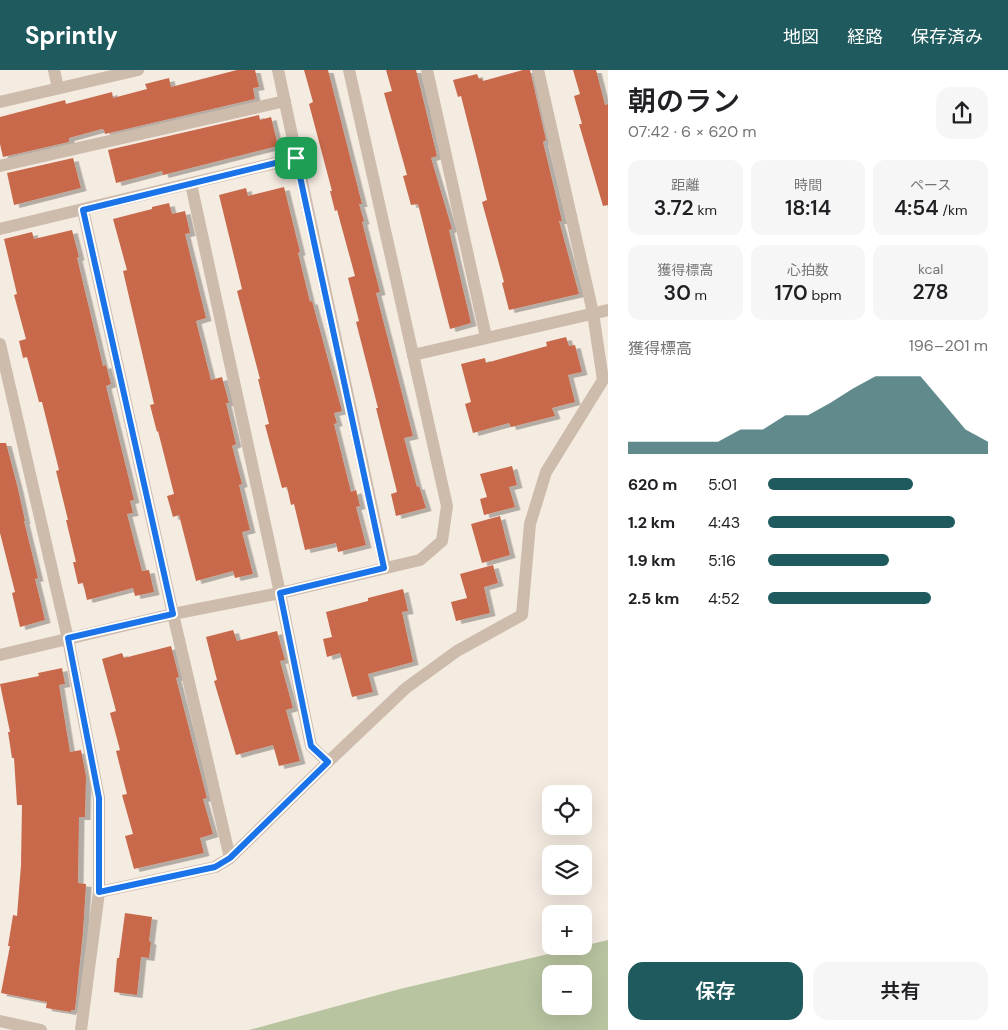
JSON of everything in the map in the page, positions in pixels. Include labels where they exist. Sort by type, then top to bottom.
[{"type":"street","points":[[54,70],[58,88]]},
{"type":"street","points":[[0,102],[138,70]]},
{"type":"street","points":[[278,70],[384,568]]},
{"type":"street","points":[[0,655],[173,614],[280,593],[420,560],[442,541],[447,506],[349,70]]},
{"type":"street","points":[[427,70],[486,338]]},
{"type":"street","points":[[99,892],[215,867],[230,858],[406,688],[457,651],[522,615],[530,524],[546,472],[603,380],[593,313],[538,70]]},
{"type":"street","points":[[0,166],[285,101]]},
{"type":"street","points":[[0,229],[296,158]]},
{"type":"street","points":[[191,184],[280,593],[311,746],[328,762]]},
{"type":"street","points":[[83,210],[173,614],[230,858]]},
{"type":"street","points":[[413,355],[608,310]]},
{"type":"street","points":[[0,344],[68,638],[99,798],[99,892],[81,1030]]},
{"type":"street","points":[[0,1021],[41,1030]]},
{"type":"green space","points":[[608,940],[608,1030],[249,1030],[400,989],[544,955],[592,955],[592,944]]},
{"type":"building","points":[[237,70],[255,70],[259,87],[253,88],[255,99],[105,134],[102,129],[69,138],[69,142],[3,157],[0,144],[0,117],[65,100],[66,104],[112,92],[113,98],[147,89],[145,84],[169,78],[171,87]]},
{"type":"building","points":[[304,70],[328,70],[362,204],[359,204],[364,221],[362,222],[380,292],[376,293],[413,436],[404,438],[417,487],[419,486],[426,508],[396,516],[391,494],[397,492],[356,322],[359,321],[348,278],[355,276],[330,191],[332,191],[309,104],[313,102]]},
{"type":"building","points":[[386,70],[416,70],[437,156],[431,158],[452,229],[449,230],[471,323],[450,329],[418,204],[411,205],[403,176],[407,175],[384,93],[392,91]]},
{"type":"building","points":[[523,70],[530,70],[546,140],[543,142],[562,221],[559,221],[579,294],[509,310],[502,283],[504,282],[482,202],[487,200],[461,96],[458,97],[453,80],[477,74],[479,79],[483,81]]},
{"type":"building","points":[[573,70],[596,70],[605,105],[608,104],[608,205],[603,206],[579,124],[582,124],[574,96],[580,94]]},
{"type":"building","points":[[259,115],[260,120],[271,117],[278,146],[163,175],[162,171],[116,183],[108,150]]},
{"type":"building","points":[[73,158],[81,188],[14,205],[7,173]]},
{"type":"building","points":[[284,187],[310,302],[312,301],[342,411],[334,413],[337,423],[334,424],[351,492],[356,490],[360,506],[356,507],[366,545],[338,552],[336,543],[305,550],[294,504],[291,505],[287,487],[282,488],[265,425],[269,424],[258,379],[260,379],[237,291],[242,289],[219,195],[246,188],[248,196]]},
{"type":"building","points":[[169,203],[172,214],[185,211],[190,233],[185,234],[206,318],[196,321],[211,380],[222,377],[229,403],[226,403],[236,444],[232,446],[242,484],[239,485],[250,530],[242,532],[253,574],[235,578],[233,571],[196,581],[179,515],[173,517],[167,496],[174,494],[150,405],[154,404],[123,271],[127,270],[113,219]]},
{"type":"building","points":[[72,230],[103,366],[106,365],[111,384],[106,386],[134,500],[130,501],[133,513],[127,514],[142,571],[149,570],[154,592],[135,596],[133,588],[87,600],[83,583],[78,584],[73,562],[76,562],[66,520],[68,520],[56,471],[59,470],[42,402],[39,402],[27,357],[23,358],[19,341],[26,339],[14,295],[17,294],[4,239],[32,232],[34,239]]},
{"type":"building","points":[[566,337],[569,346],[575,345],[582,372],[568,375],[575,402],[552,408],[555,416],[511,427],[509,423],[473,433],[465,404],[471,402],[461,364],[485,358],[486,363],[547,346],[546,342]]},
{"type":"building","points":[[0,443],[6,443],[18,489],[38,578],[35,579],[45,620],[20,627],[12,593],[15,592],[0,533]]},
{"type":"building","points":[[512,466],[517,485],[509,487],[515,507],[484,515],[480,499],[487,497],[480,474]]},
{"type":"building","points":[[500,516],[510,555],[482,563],[471,524]]},
{"type":"building","points":[[493,565],[498,583],[484,587],[490,613],[456,621],[451,602],[467,598],[460,574]]},
{"type":"building","points":[[403,589],[408,611],[402,612],[413,662],[368,674],[373,692],[352,697],[340,653],[327,657],[323,639],[332,637],[326,612]]},
{"type":"building","points":[[233,630],[237,641],[277,631],[285,660],[280,661],[293,708],[286,710],[300,761],[279,766],[273,745],[236,755],[214,681],[217,680],[206,637]]},
{"type":"building","points":[[171,646],[179,677],[176,678],[207,798],[203,799],[213,834],[200,838],[204,853],[134,869],[125,836],[133,834],[122,795],[127,794],[116,751],[120,750],[110,713],[116,711],[102,659],[122,653],[124,658]]},
{"type":"building","points":[[62,668],[65,684],[59,685],[70,752],[81,750],[86,776],[85,817],[79,817],[78,883],[86,884],[83,932],[75,1010],[71,1010],[71,1012],[46,1008],[47,1002],[1,993],[10,946],[8,946],[13,915],[17,916],[21,865],[22,805],[17,805],[14,758],[12,758],[8,732],[10,732],[0,684],[39,676],[38,673]]},
{"type":"building","points":[[125,913],[152,917],[149,958],[141,957],[137,995],[114,992],[117,958],[119,958]]},
{"type":"route","points":[[296,158],[384,568],[280,593],[311,746],[328,762],[230,858],[215,867],[99,892],[99,798],[68,638],[173,614],[83,210],[296,158]]}]
